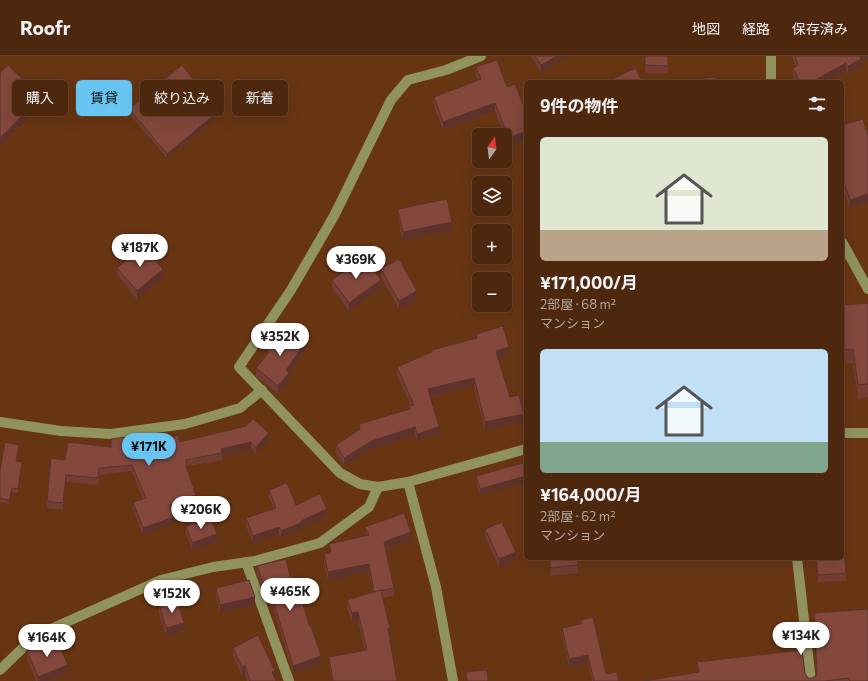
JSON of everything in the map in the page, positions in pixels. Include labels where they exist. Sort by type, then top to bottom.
[{"type":"street","points":[[480,56],[446,70],[408,80],[391,100],[334,216],[291,290],[238,367],[262,390],[340,473],[360,484],[378,487],[408,482],[524,450]]},
{"type":"street","points":[[771,56],[771,80]]},
{"type":"street","points":[[844,246],[868,289]]},
{"type":"street","points":[[0,422],[61,432],[111,434],[185,424],[240,408],[262,390]]},
{"type":"street","points":[[844,433],[868,433]]},
{"type":"street","points":[[408,482],[436,587],[453,681]]},
{"type":"street","points":[[0,670],[35,636],[161,580],[213,567],[246,562],[320,543],[369,506],[378,487]]},
{"type":"street","points":[[797,560],[811,681]]},
{"type":"street","points":[[246,562],[289,681]]},
{"type":"building","points":[[535,56],[557,56],[541,65]]},
{"type":"building","points":[[645,56],[668,56],[668,66],[645,65]]},
{"type":"building","points":[[795,56],[860,56],[861,59],[848,66],[846,63],[816,80],[799,80],[793,68],[798,65]]},
{"type":"building","points":[[497,60],[507,87],[515,84],[524,106],[524,132],[512,137],[512,128],[505,128],[495,103],[443,122],[434,97],[481,79],[476,67]]},
{"type":"building","points":[[8,65],[23,80],[12,80],[12,116],[22,116],[0,138],[0,73]]},
{"type":"building","points":[[182,65],[194,80],[164,80]]},
{"type":"building","points":[[636,68],[641,80],[613,80],[612,79]]},
{"type":"building","points":[[716,77],[716,80],[694,79]]},
{"type":"building","points":[[140,100],[140,116],[213,116],[167,154],[132,113],[132,107]]},
{"type":"building","points":[[863,119],[868,135],[868,194],[850,200],[844,182],[844,124]]},
{"type":"building","points":[[447,199],[452,222],[403,232],[398,209]]},
{"type":"building","points":[[143,245],[163,269],[137,291],[117,268]]},
{"type":"building","points":[[364,257],[381,280],[349,303],[332,280]]},
{"type":"building","points":[[399,259],[417,291],[399,301],[381,269]]},
{"type":"building","points":[[868,303],[868,384],[858,385],[853,349],[844,350],[844,305]]},
{"type":"building","points":[[503,326],[509,347],[496,351],[510,397],[519,395],[524,414],[485,422],[474,378],[428,389],[439,427],[417,434],[415,427],[372,441],[344,458],[336,445],[360,429],[359,424],[410,409],[409,406],[414,405],[397,367],[432,352],[432,350],[477,338],[476,334]]},
{"type":"building","points":[[282,328],[305,343],[286,370],[289,373],[278,386],[256,368],[269,352],[267,350]]},
{"type":"building","points":[[253,419],[269,433],[256,447],[251,442],[221,449],[222,453],[186,460],[186,466],[196,495],[169,505],[174,517],[143,528],[133,502],[146,498],[132,465],[99,468],[98,478],[66,475],[63,503],[47,501],[51,458],[65,460],[68,442],[111,447],[111,439],[126,437],[127,446],[143,445],[178,435],[180,442],[246,426]]},
{"type":"building","points":[[5,442],[19,445],[16,461],[22,462],[18,489],[12,488],[9,500],[0,498],[0,470]]},
{"type":"building","points":[[524,463],[524,477],[480,489],[476,476]]},
{"type":"building","points":[[287,483],[296,505],[320,494],[327,509],[301,521],[301,523],[281,531],[279,527],[253,536],[246,518],[276,508],[269,490]]},
{"type":"building","points":[[404,513],[411,532],[384,542],[394,588],[374,592],[369,564],[328,572],[324,554],[331,553],[329,544],[369,535],[365,527]]},
{"type":"building","points":[[211,518],[217,534],[192,543],[186,526]]},
{"type":"building","points":[[502,522],[516,552],[499,559],[485,529]]},
{"type":"building","points":[[844,550],[846,573],[818,575],[816,560],[844,560]]},
{"type":"building","points":[[286,559],[293,590],[298,588],[321,656],[293,666],[271,593],[267,594],[257,566]]},
{"type":"building","points":[[550,560],[577,560],[578,565],[550,568]]},
{"type":"building","points":[[249,580],[255,597],[220,605],[216,588]]},
{"type":"building","points":[[381,590],[390,628],[388,628],[397,681],[333,681],[329,657],[367,650],[358,612],[352,613],[347,600]]},
{"type":"building","points":[[177,599],[184,623],[166,628],[159,604]]},
{"type":"building","points":[[868,609],[868,681],[850,681],[849,678],[825,681],[644,681],[699,672],[697,662],[802,650],[805,673],[808,678],[812,678],[817,675],[814,613]]},
{"type":"building","points":[[593,617],[606,674],[617,672],[619,681],[594,681],[588,655],[569,659],[562,628],[581,624],[581,620]]},
{"type":"building","points":[[258,635],[275,671],[272,672],[276,681],[250,681],[245,666],[242,667],[233,648]]},
{"type":"building","points":[[56,638],[68,665],[38,677],[27,651]]},
{"type":"building","points":[[487,670],[488,681],[467,681],[466,672]]}]
